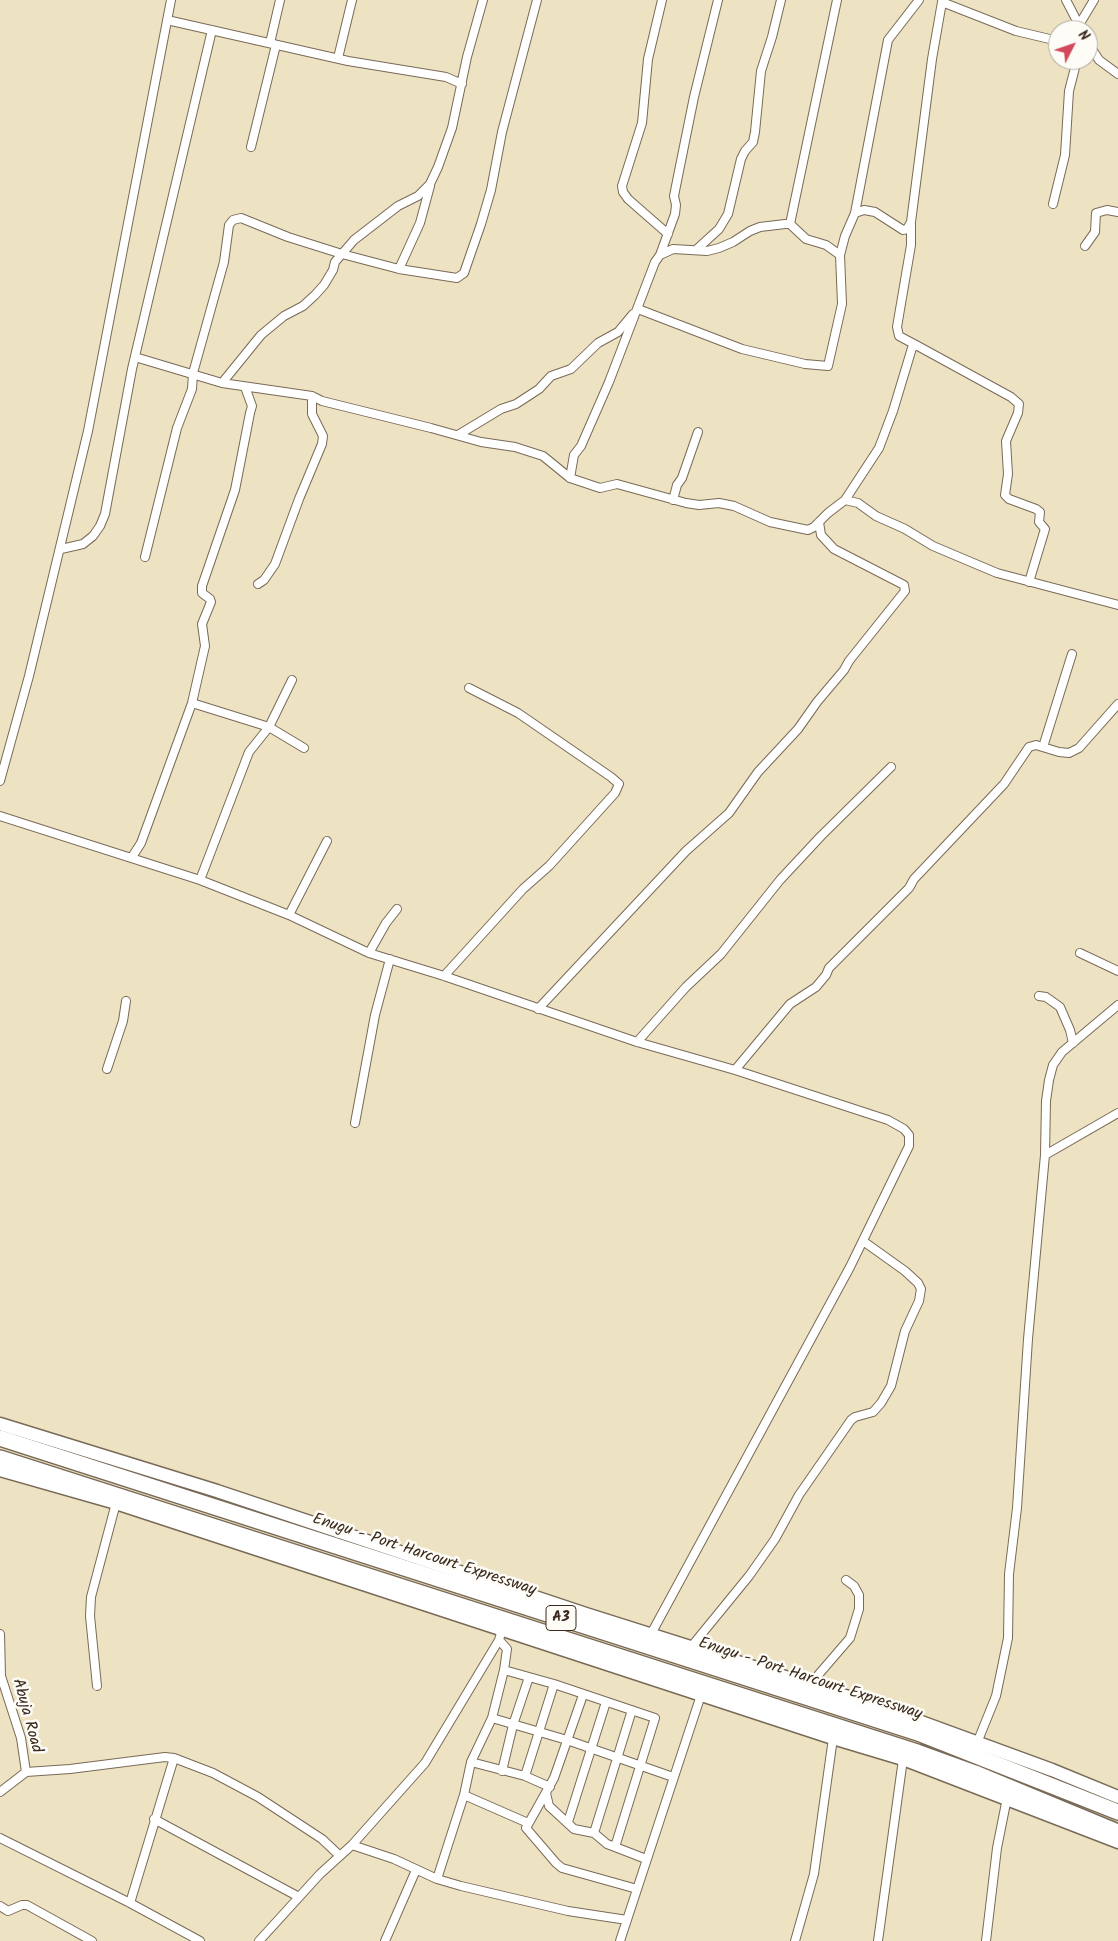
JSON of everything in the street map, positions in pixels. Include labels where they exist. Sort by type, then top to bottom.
[{"type":"highway","name":"Enugu - Port Harcourt Expressway","points":[[0,1438],[918,1733],[1118,1812]]},
{"type":"highway","name":"A3","points":[[0,1469],[917,1752],[975,1773],[1118,1832]]},
{"type":"main road","name":"Enugu - Port Harcourt Expressway","points":[[0,1424],[217,1491],[651,1634],[880,1707],[1052,1770],[1118,1797]]},
{"type":"main road","name":"A3","points":[[0,1469],[116,1503],[501,1634],[903,1759],[1118,1842]]},
{"type":"street","points":[[0,781],[61,549],[90,422],[171,0]]},
{"type":"street","points":[[251,147],[273,44],[280,0]]},
{"type":"street","points":[[338,58],[352,0]]},
{"type":"street","points":[[400,269],[420,223],[430,184],[452,128],[483,0]]},
{"type":"street","points":[[145,557],[176,428],[190,397],[193,376],[224,262],[229,225],[233,220],[241,218],[288,237],[342,254],[400,269],[457,278],[464,272],[481,224],[502,132],[537,0]]},
{"type":"street","points":[[662,0],[648,59],[642,123],[622,186],[623,192],[628,199],[668,234]]},
{"type":"street","points":[[570,478],[574,455],[581,446],[652,271],[660,256],[675,214],[674,196],[694,97],[718,0]]},
{"type":"street","points":[[696,250],[719,229],[728,214],[742,159],[745,151],[753,142],[761,71],[781,0]]},
{"type":"street","points":[[790,224],[837,0]]},
{"type":"street","points":[[638,309],[742,349],[805,364],[828,366],[842,304],[840,256],[845,236],[855,213],[888,40],[919,0]]},
{"type":"street","points":[[1066,0],[1075,20]]},
{"type":"street","points":[[1083,20],[1094,0]]},
{"type":"street","points":[[1029,582],[1045,529],[1040,522],[1040,512],[1009,499],[1005,495],[1008,474],[1006,441],[1018,413],[1019,404],[1012,397],[899,336],[897,327],[911,245],[911,222],[940,1],[1016,31],[1048,39]]},
{"type":"street","points":[[167,20],[338,58],[446,77],[462,84]]},
{"type":"street","points":[[61,549],[83,544],[93,536],[102,520],[110,490],[135,358],[212,30]]},
{"type":"street","points":[[1098,59],[1118,74]]},
{"type":"street","points":[[1053,204],[1065,154],[1069,91],[1074,70]]},
{"type":"street","points":[[222,383],[261,335],[284,316],[303,306],[315,295],[324,285],[333,270],[335,262],[356,238],[398,206],[418,196],[430,184]]},
{"type":"street","points":[[855,213],[864,210],[875,212],[906,230],[911,222]]},
{"type":"street","points":[[1085,246],[1095,232],[1096,213],[1107,210],[1118,212]]},
{"type":"street","points":[[660,256],[673,249],[707,251],[726,246],[760,227],[790,224]]},
{"type":"street","points":[[790,224],[806,240],[826,245],[840,256]]},
{"type":"street","points":[[458,435],[501,409],[516,404],[539,389],[550,376],[571,369],[598,343],[618,332],[638,309]]},
{"type":"street","points":[[808,530],[845,500],[878,448],[893,412],[912,348],[916,345]]},
{"type":"street","points":[[135,358],[222,383],[312,396],[322,401],[481,442],[515,447],[543,456],[570,478],[600,488],[617,484],[673,500],[699,505],[718,502],[734,506],[770,522],[821,534]]},
{"type":"street","points":[[132,857],[141,843],[192,703],[205,646],[202,624],[211,602],[202,593],[202,586],[235,490],[252,406],[245,387]]},
{"type":"street","points":[[258,584],[264,580],[275,564],[322,444],[323,436],[312,414],[312,396]]},
{"type":"street","points":[[673,500],[677,484],[682,478],[698,432]]},
{"type":"street","points":[[845,500],[858,503],[876,516],[905,529],[933,546],[997,573],[1118,605]]},
{"type":"street","points":[[538,1009],[674,864],[706,832],[729,813],[758,772],[798,729],[849,661],[905,592],[904,584],[834,549],[821,534],[819,522]]},
{"type":"street","points":[[1043,747],[1072,654]]},
{"type":"street","points":[[200,880],[249,752],[269,727],[292,680]]},
{"type":"street","points":[[444,976],[523,889],[549,866],[615,794],[619,784],[518,713],[470,688]]},
{"type":"street","points":[[192,703],[269,727],[304,748]]},
{"type":"street","points":[[735,1070],[790,1004],[816,986],[826,975],[828,968],[909,888],[914,879],[1004,784],[1030,747],[1036,745],[1069,753],[1079,748],[1118,704]]},
{"type":"street","points":[[637,1042],[686,987],[721,954],[786,874],[891,767]]},
{"type":"street","points":[[0,816],[200,880],[289,915],[369,953],[444,976],[637,1042],[735,1070],[888,1120],[904,1128],[908,1135],[909,1146],[863,1241],[651,1634]]},
{"type":"street","points":[[289,915],[327,841]]},
{"type":"street","points":[[369,953],[386,923],[397,910]]},
{"type":"street","points":[[1080,953],[1118,971]]},
{"type":"street","points":[[355,1123],[375,1015],[390,959]]},
{"type":"street","points":[[1039,996],[1046,997],[1060,1007],[1070,1030],[1072,1043]]},
{"type":"street","points":[[107,1069],[123,1021],[126,1001]]},
{"type":"street","points":[[977,1742],[996,1696],[1008,1638],[1009,1574],[1017,1508],[1028,1338],[1045,1155],[1048,1080],[1062,1052],[1118,1005]]},
{"type":"street","points":[[1045,1155],[1118,1113]]},
{"type":"street","points":[[691,1647],[765,1554],[799,1495],[851,1420],[873,1412],[891,1386],[905,1331],[919,1301],[921,1289],[918,1283],[905,1270],[863,1241]]},
{"type":"street","points":[[97,1686],[90,1616],[92,1597],[116,1503]]},
{"type":"street","points":[[811,1685],[850,1638],[859,1609],[859,1595],[854,1586],[846,1580]]},
{"type":"street","name":"Abuja Road","points":[[0,1634],[1,1676],[21,1738],[26,1772],[0,1792]]},
{"type":"street","points":[[437,1879],[464,1795],[471,1762],[492,1718],[504,1670],[507,1649],[501,1634]]},
{"type":"street","points":[[259,1941],[299,1897],[352,1845],[425,1763],[501,1634]]},
{"type":"street","points":[[504,1670],[554,1684],[654,1717],[656,1721],[615,1847]]},
{"type":"street","points":[[502,1771],[513,1725],[529,1677]]},
{"type":"street","points":[[525,1776],[554,1684]]},
{"type":"street","points":[[583,1695],[548,1790],[528,1823],[527,1829],[562,1868],[637,1889]]},
{"type":"street","points":[[620,1941],[701,1695]]},
{"type":"street","points":[[568,1822],[606,1702]]},
{"type":"street","points":[[594,1833],[632,1710]]},
{"type":"street","points":[[492,1718],[567,1740],[673,1777]]},
{"type":"street","points":[[795,1941],[814,1874],[833,1738]]},
{"type":"street","points":[[26,1772],[70,1769],[165,1757],[174,1758],[212,1773],[258,1797],[299,1823],[340,1856]]},
{"type":"street","points":[[130,1903],[174,1758]]},
{"type":"street","points":[[878,1941],[903,1759]]},
{"type":"street","points":[[471,1762],[525,1776],[548,1790]]},
{"type":"street","points":[[548,1790],[549,1806],[574,1829],[594,1833],[607,1844],[646,1858]]},
{"type":"street","points":[[464,1795],[528,1823]]},
{"type":"street","points":[[986,1941],[992,1882],[1007,1798]]},
{"type":"street","points":[[154,1820],[299,1897]]},
{"type":"street","points":[[0,1838],[130,1903],[200,1941]]},
{"type":"street","points":[[352,1845],[394,1859],[437,1879],[568,1911],[627,1920]]},
{"type":"street","points":[[385,1941],[416,1870]]},
{"type":"street","points":[[0,1906],[8,1912],[22,1905],[27,1905],[92,1941]]}]
